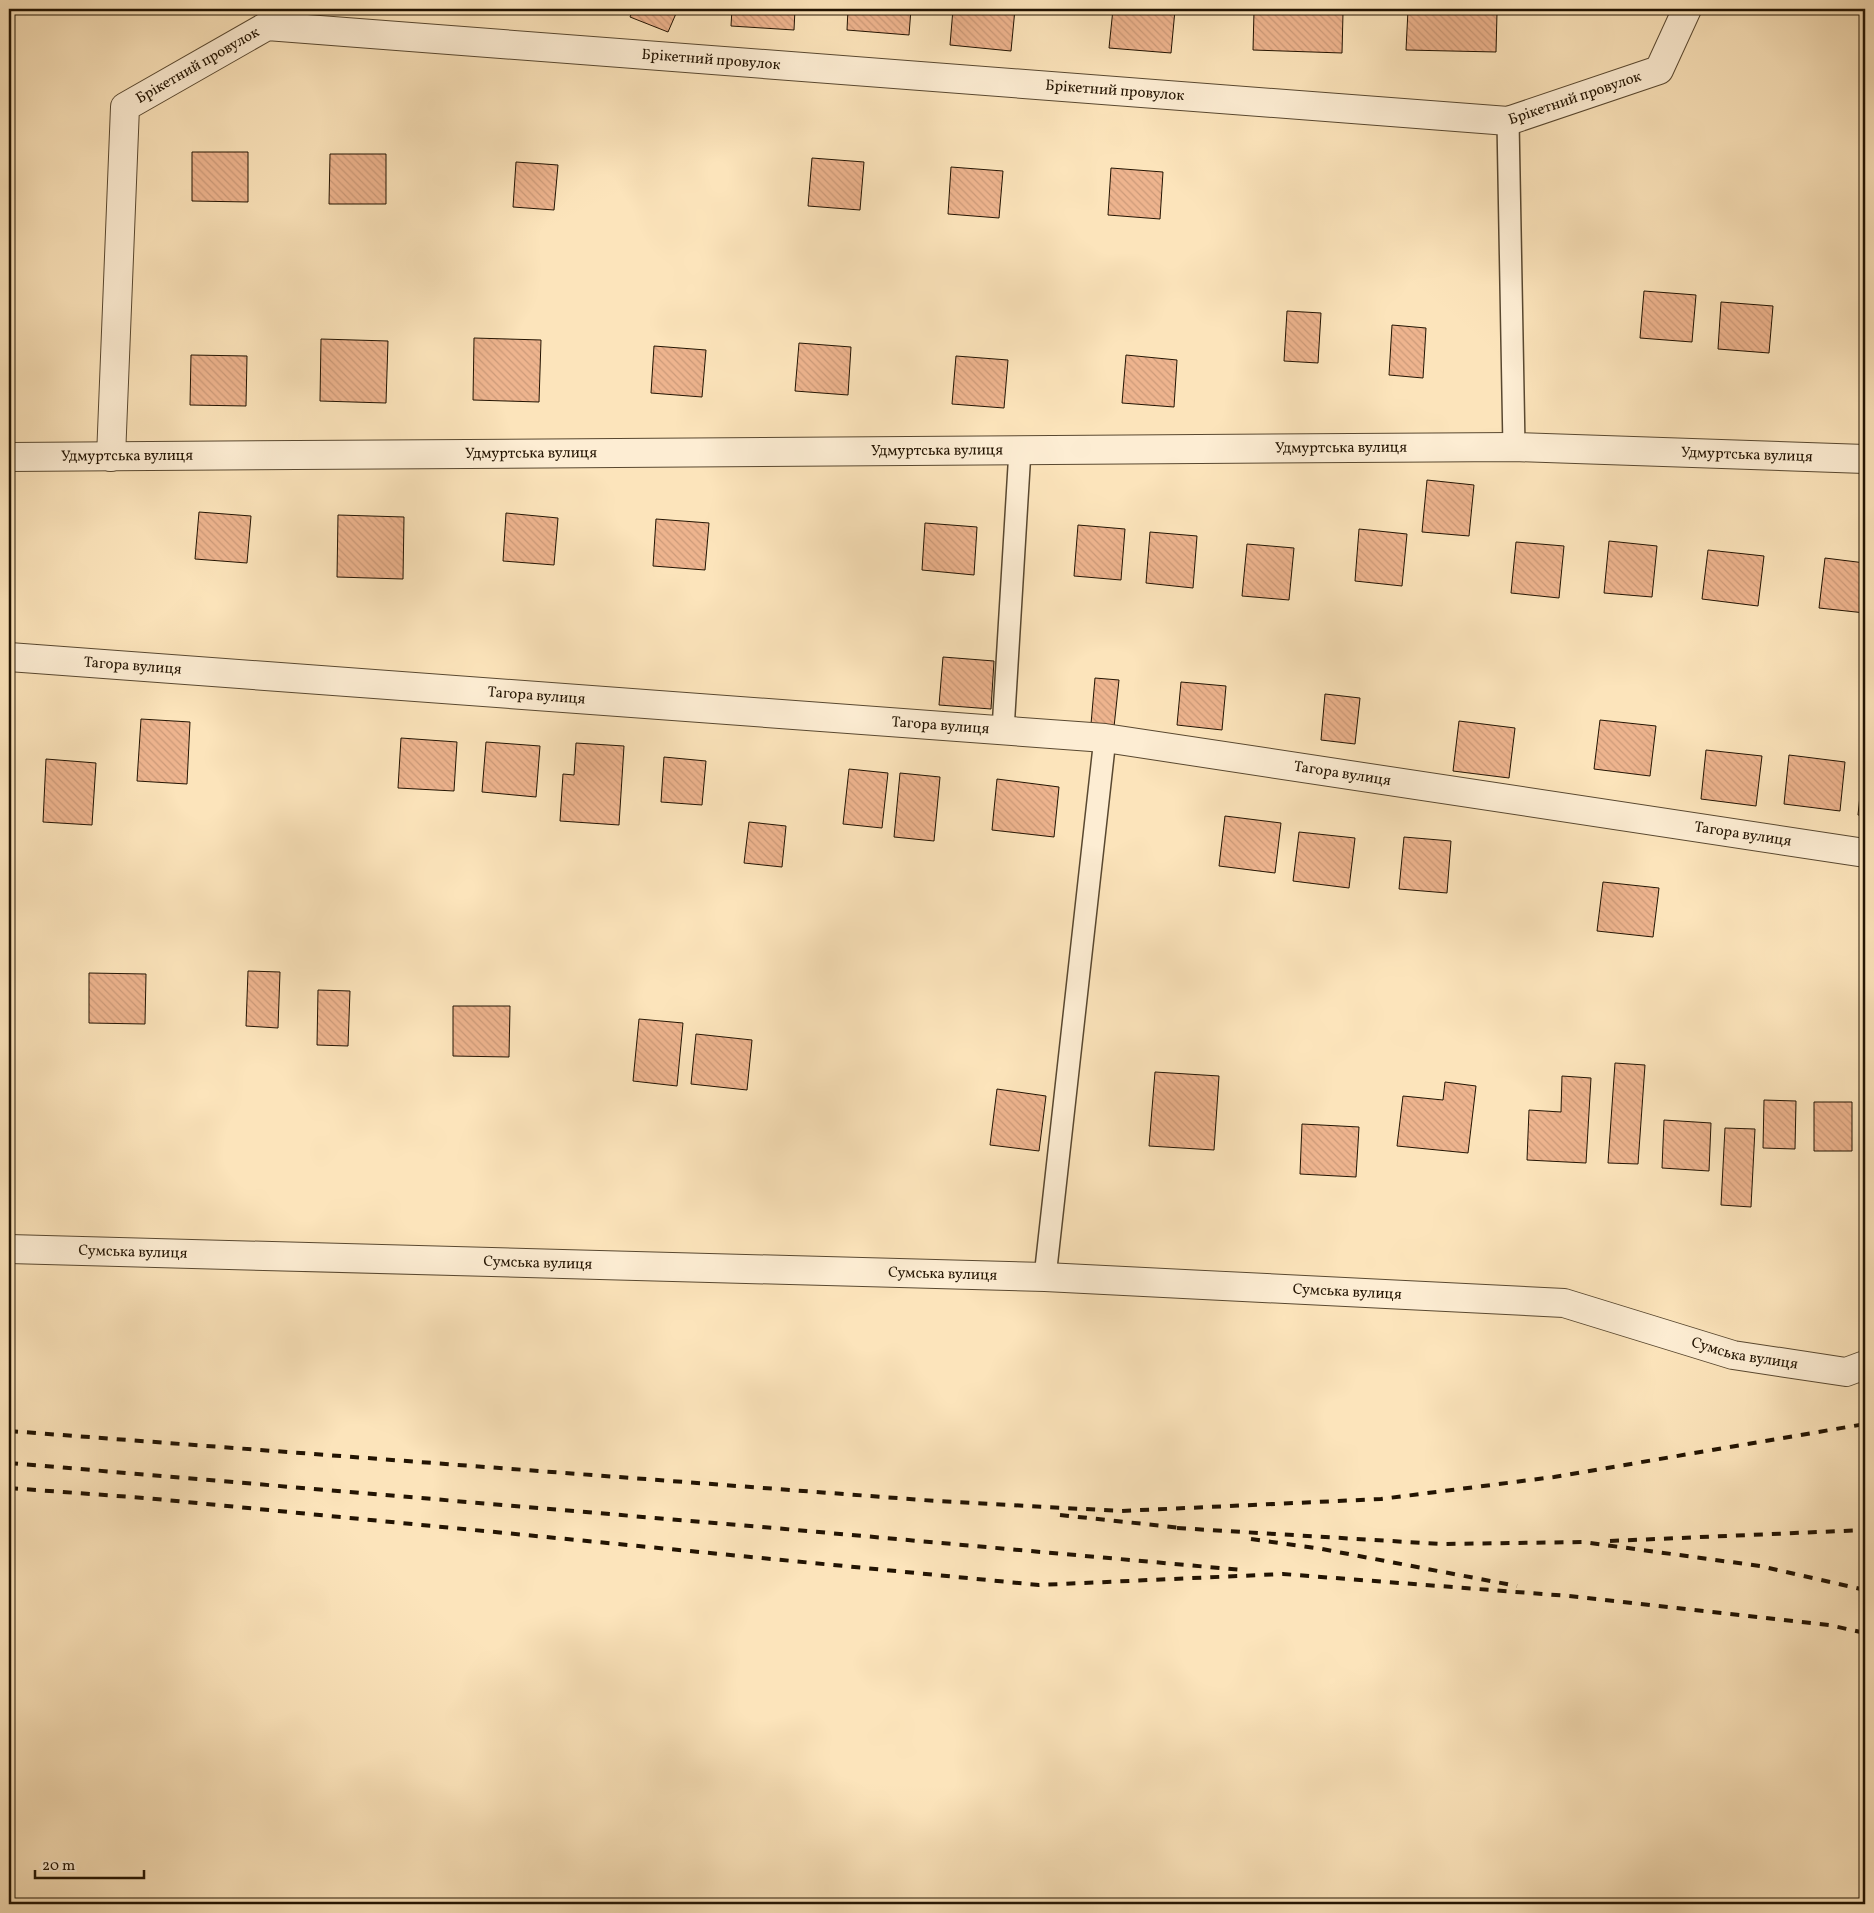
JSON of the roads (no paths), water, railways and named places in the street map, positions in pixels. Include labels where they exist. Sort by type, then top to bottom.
[{"type":"street","name":"Брiкетний провулок","points":[[111,457],[125,107],[267,26],[1508,121],[1659,70],[1687,9]]},
{"type":"street","name":"Удмуртська вулиця","points":[[9,457],[1514,447],[1865,459]]},
{"type":"street","name":"Тагора вулиця","points":[[9,657],[1105,738],[1865,853]]},
{"type":"street","name":"Сумська вулиця","points":[[9,1249],[1045,1277],[1564,1304],[1734,1355],[1846,1372],[1865,1365]]},
{"type":"lane","points":[[1508,121],[1514,447]]},
{"type":"lane","points":[[1003,730],[1020,450]]},
{"type":"lane","points":[[1045,1277],[1105,738]]},
{"type":"railway","points":[[9,1431],[936,1501],[1121,1511],[1381,1499],[1554,1477],[1865,1424]]},
{"type":"railway","points":[[9,1463],[1242,1570]]},
{"type":"railway","points":[[9,1488],[145,1498],[1039,1585],[1283,1574],[1569,1596],[1829,1625],[1865,1633]]},
{"type":"railway","points":[[1060,1515],[1182,1528]]},
{"type":"railway","points":[[1177,1528],[1440,1544],[1583,1542],[1760,1566],[1865,1590]]},
{"type":"railway","points":[[1610,1541],[1865,1530]]},
{"type":"railway","points":[[1251,1539],[1322,1549],[1517,1586]]}]
